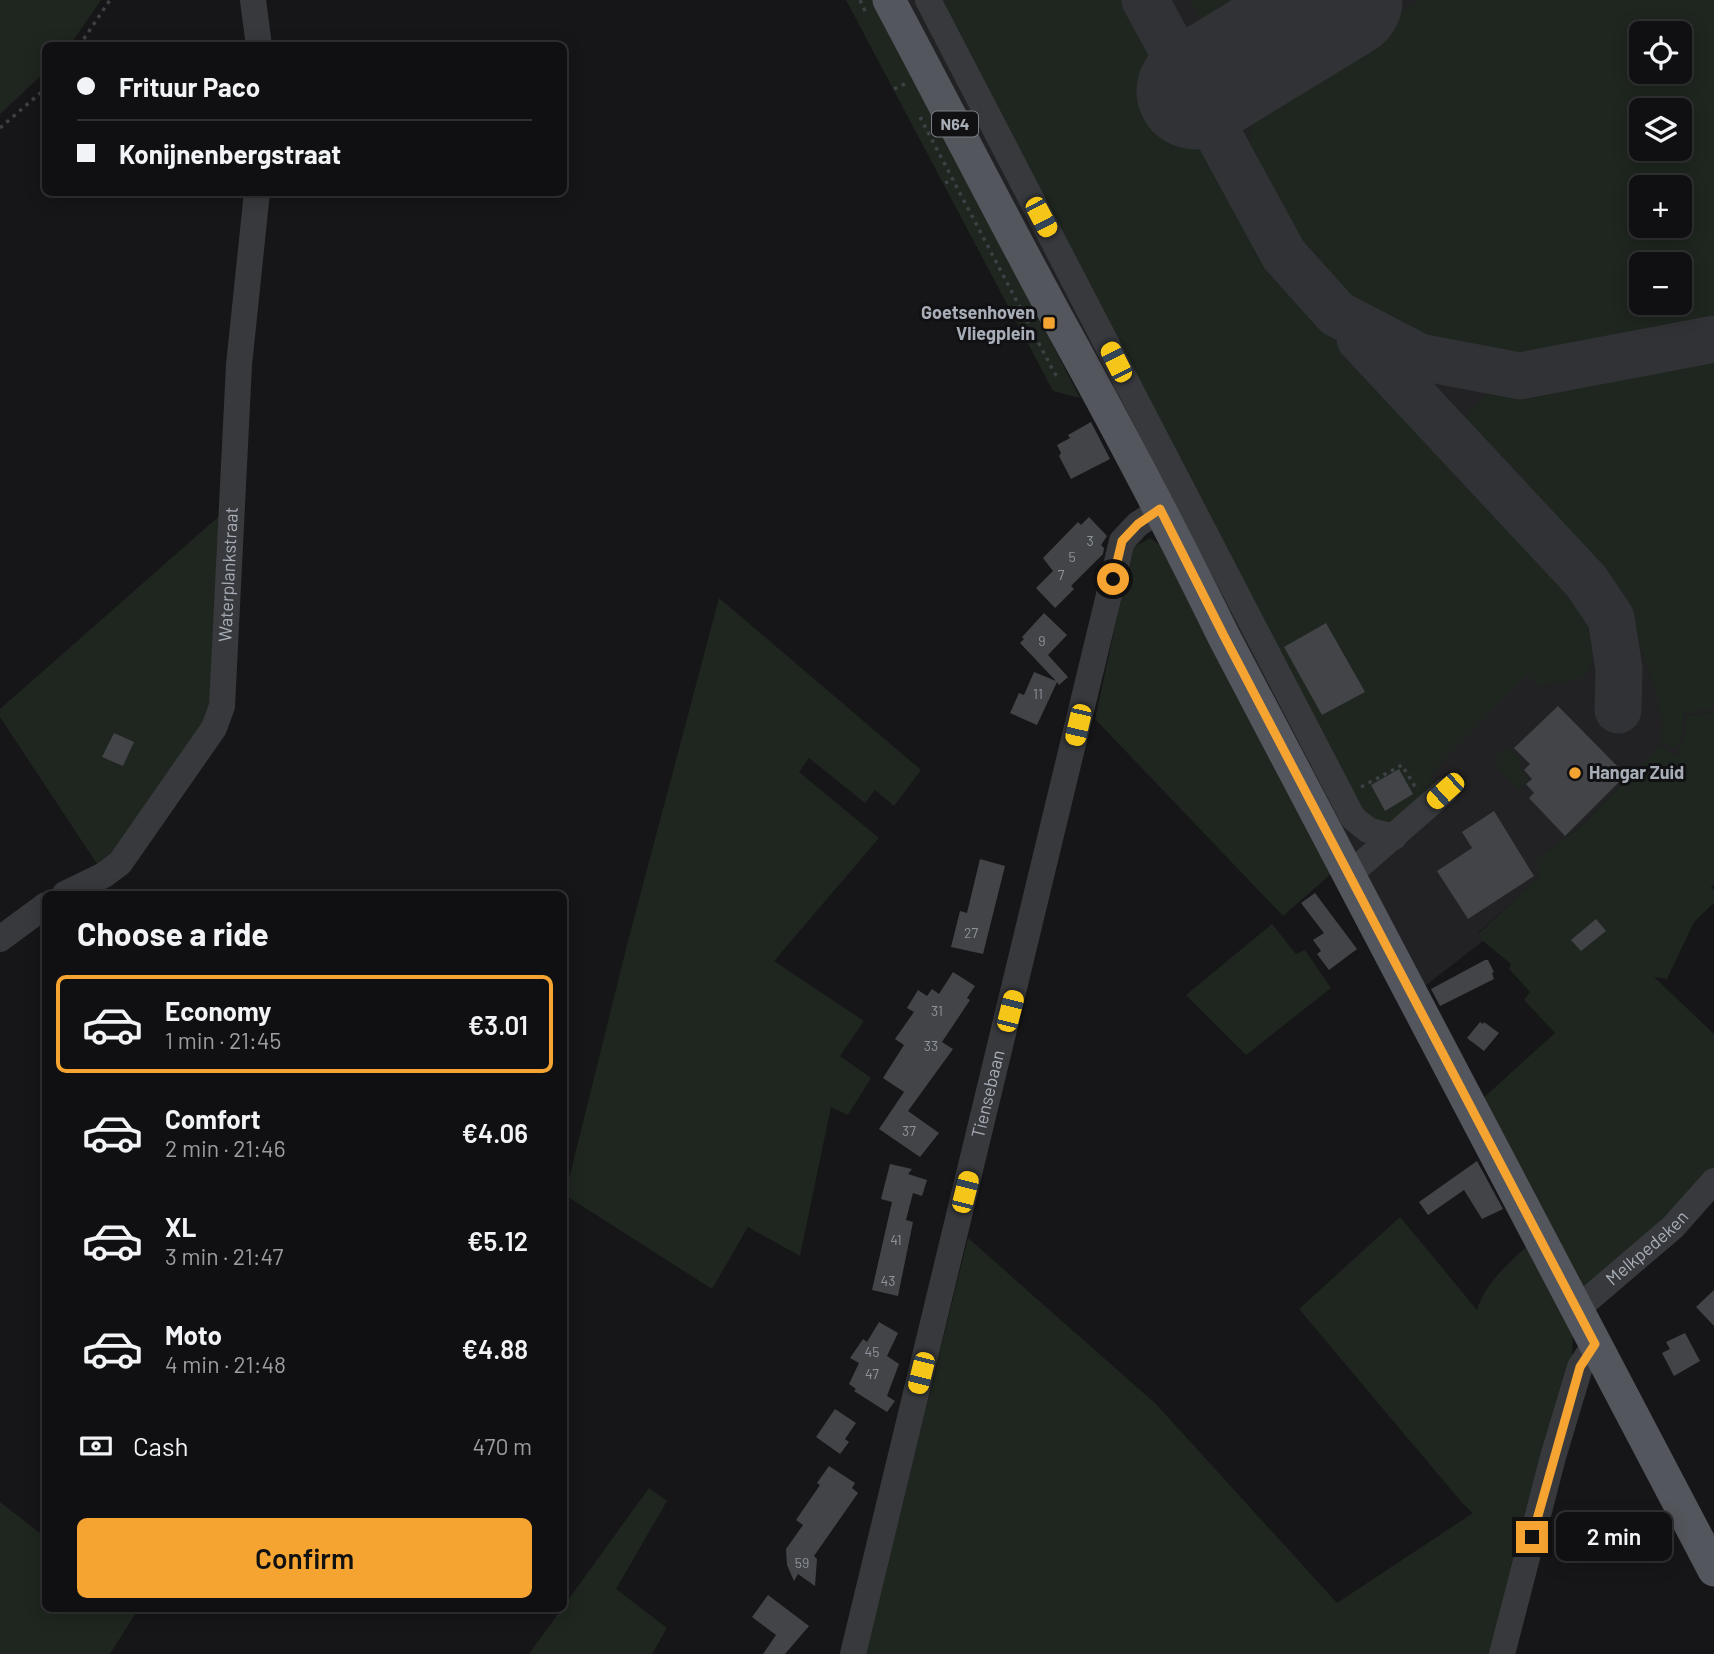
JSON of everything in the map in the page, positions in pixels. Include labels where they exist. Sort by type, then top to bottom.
[{"type":"main road","name":"N64","points":[[889,0],[1160,509],[1714,1570]]},
{"type":"street","points":[[253,0],[258,42]]},
{"type":"street","points":[[928,0],[1353,818],[1368,830],[1394,837]]},
{"type":"street","name":"Waterplankstraat","points":[[71,891],[104,875],[120,863],[214,728],[222,706],[239,365],[257,196]]},
{"type":"street","name":"Tiensebaan","points":[[853,1654],[1122,541],[1138,524],[1160,509]]},
{"type":"street","points":[[1349,875],[1436,799]]},
{"type":"street","points":[[0,939],[42,908]]},
{"type":"street","name":"Melkpedeken","points":[[1577,1309],[1673,1227],[1714,1181]]},
{"type":"street","points":[[1502,1654],[1553,1457],[1580,1367],[1595,1344]]},
{"type":"path","points":[[82,42],[110,0]]},
{"type":"path","points":[[0,128],[42,91]]},
{"type":"path","points":[[1342,797],[1402,765],[1436,799]]},
{"type":"shaded area","points":[[0,0],[101,0],[72,42],[42,42],[42,75],[0,114]]},
{"type":"shaded area","points":[[846,0],[877,0],[1080,398],[1053,391]]},
{"type":"shaded area","points":[[907,0],[1714,0],[1714,712],[1686,716],[1684,736],[1676,758],[1659,747],[1586,822],[1535,861],[1542,875],[1478,933],[1483,941],[1425,986]]},
{"type":"shaded area","points":[[934,0],[1123,0],[1281,263],[1355,352],[1574,585],[1582,598],[1596,630],[1595,651],[1584,678],[1538,686],[1527,675],[1430,775],[1438,786],[1400,817],[1387,824],[1363,820]]},
{"type":"shaded area","points":[[1189,0],[1260,0],[1229,17],[1202,20]]},
{"type":"shaded area","points":[[1420,0],[1714,0],[1714,329],[1531,364],[1500,360],[1437,344],[1376,317],[1349,300],[1324,279],[1303,255],[1262,185],[1254,164],[1250,142],[1255,120],[1272,92],[1298,72]]},
{"type":"shaded area","points":[[1714,351],[1714,708],[1683,713],[1682,734],[1677,750],[1661,740],[1663,724],[1652,677],[1633,627],[1609,592],[1473,449],[1466,426],[1470,412],[1487,395]]},
{"type":"shaded area","points":[[225,511],[215,711],[101,870],[0,717],[0,709]]},
{"type":"shaded area","points":[[1150,538],[1160,545],[1331,874],[1283,916],[1095,719],[1132,548]]},
{"type":"shaded area","points":[[719,598],[921,770],[894,806],[875,790],[865,803],[809,758],[799,772],[879,838],[774,961],[864,1021],[840,1056],[871,1078],[848,1115],[831,1107],[800,1256],[748,1227],[712,1289],[567,1196],[567,1187],[628,941]]},
{"type":"shaded area","points":[[1714,712],[1714,884],[1711,887],[1714,890],[1714,903],[1694,922],[1667,979],[1654,977],[1714,1034],[1714,1170],[1630,1257],[1582,1287],[1482,1099],[1555,1033],[1524,1000],[1530,992],[1509,969],[1511,964],[1478,934],[1541,875],[1534,861],[1586,822],[1659,746],[1676,757],[1684,736],[1686,716]]},
{"type":"shaded area","points":[[1507,746],[1521,761],[1519,767],[1529,779],[1519,790],[1498,768],[1495,757]]},
{"type":"shaded area","points":[[1272,924],[1296,954],[1305,950],[1331,988],[1246,1055],[1186,995]]},
{"type":"shaded area","points":[[1400,1217],[1477,1310],[1491,1283],[1528,1245],[1573,1336],[1572,1358],[1492,1654],[865,1654],[968,1238],[1156,1404],[1337,1603],[1473,1513],[1299,1309]]},
{"type":"shaded area","points":[[649,1488],[667,1501],[616,1589],[667,1628],[652,1654],[529,1654],[559,1612],[567,1612],[567,1601]]},
{"type":"shaded area","points":[[0,1502],[42,1535],[42,1612],[136,1612],[110,1654],[0,1654]]},
{"type":"building","points":[[1091,422],[1110,459],[1071,479],[1059,456],[1061,453],[1057,445],[1070,438],[1068,435]]},
{"type":"building","points":[[1089,517],[1107,536],[1101,545],[1104,548],[1103,554],[1071,586],[1074,589],[1055,608],[1036,588],[1053,571],[1043,558],[1078,522],[1081,525]]},
{"type":"building","points":[[1044,613],[1067,635],[1048,655],[1068,677],[1059,685],[1057,682],[1037,725],[1010,713],[1019,693],[1024,695],[1034,672],[1056,681],[1020,643],[1024,639],[1022,637]]},
{"type":"building","points":[[1326,623],[1365,692],[1322,715],[1284,647]]},
{"type":"building","name":"Hangar Zuid","points":[[1558,706],[1626,775],[1565,836],[1529,798],[1534,793],[1526,784],[1532,779],[1524,770],[1530,764],[1514,748]]},
{"type":"building","points":[[114,733],[134,742],[123,766],[102,757]]},
{"type":"building","points":[[1399,769],[1413,794],[1385,811],[1371,785]]},
{"type":"building","points":[[1494,811],[1534,876],[1468,919],[1437,871],[1472,848],[1462,832]]},
{"type":"building","points":[[980,859],[1005,866],[983,954],[951,947],[960,911],[967,913]]},
{"type":"building","points":[[1315,893],[1357,949],[1329,970],[1317,954],[1321,951],[1313,940],[1324,933],[1301,903]]},
{"type":"building","points":[[1596,919],[1606,931],[1581,951],[1571,940]]},
{"type":"building","points":[[1488,960],[1494,972],[1494,979],[1440,1006],[1431,989]]},
{"type":"building","points":[[953,972],[975,986],[967,998],[970,1000],[942,1042],[953,1049],[908,1111],[939,1133],[920,1157],[879,1129],[904,1092],[883,1078],[904,1045],[895,1039],[914,1012],[907,1008],[918,990],[927,996],[932,989],[939,994]]},
{"type":"building","points":[[1480,1022],[1499,1033],[1484,1051],[1467,1038]]},
{"type":"building","points":[[1477,1161],[1503,1209],[1482,1219],[1464,1190],[1428,1215],[1419,1202]]},
{"type":"building","points":[[890,1164],[912,1169],[908,1174],[927,1180],[922,1196],[913,1193],[906,1220],[913,1222],[898,1296],[872,1290],[892,1202],[881,1199]]},
{"type":"building","points":[[1714,1290],[1714,1326],[1696,1307]]},
{"type":"building","points":[[879,1322],[898,1333],[887,1356],[899,1364],[887,1396],[895,1401],[887,1412],[854,1391],[856,1389],[849,1384],[859,1363],[850,1358],[863,1339],[867,1342]]},
{"type":"building","points":[[1685,1333],[1700,1361],[1674,1376],[1662,1353],[1670,1349],[1666,1342]]},
{"type":"building","points":[[835,1409],[856,1423],[845,1439],[849,1442],[840,1454],[816,1437]]},
{"type":"building","points":[[829,1466],[855,1483],[852,1488],[858,1493],[814,1556],[817,1559],[815,1586],[798,1574],[794,1581],[787,1565],[786,1549],[803,1525],[796,1520],[820,1485],[817,1483]]},
{"type":"building","points":[[768,1595],[809,1626],[785,1654],[763,1654],[776,1635],[752,1617]]},
{"type":"taxiway","points":[[1145,0],[1284,255],[1337,314],[1420,357],[1520,376],[1714,339]]},
{"type":"taxiway","points":[[1360,339],[1586,581],[1611,618],[1619,669],[1618,710]]},
{"type":"runway","points":[[1195,91],[1344,0]]},
{"type":"place","name":"Goetsenhoven Vliegplein","points":[[1049,323]]},
{"type":"place","name":"Hangar Zuid","points":[[1575,773]]},
{"type":"route","points":[[1113,579],[1122,541],[1138,524],[1160,509],[1595,1344],[1580,1367],[1532,1537]]}]
